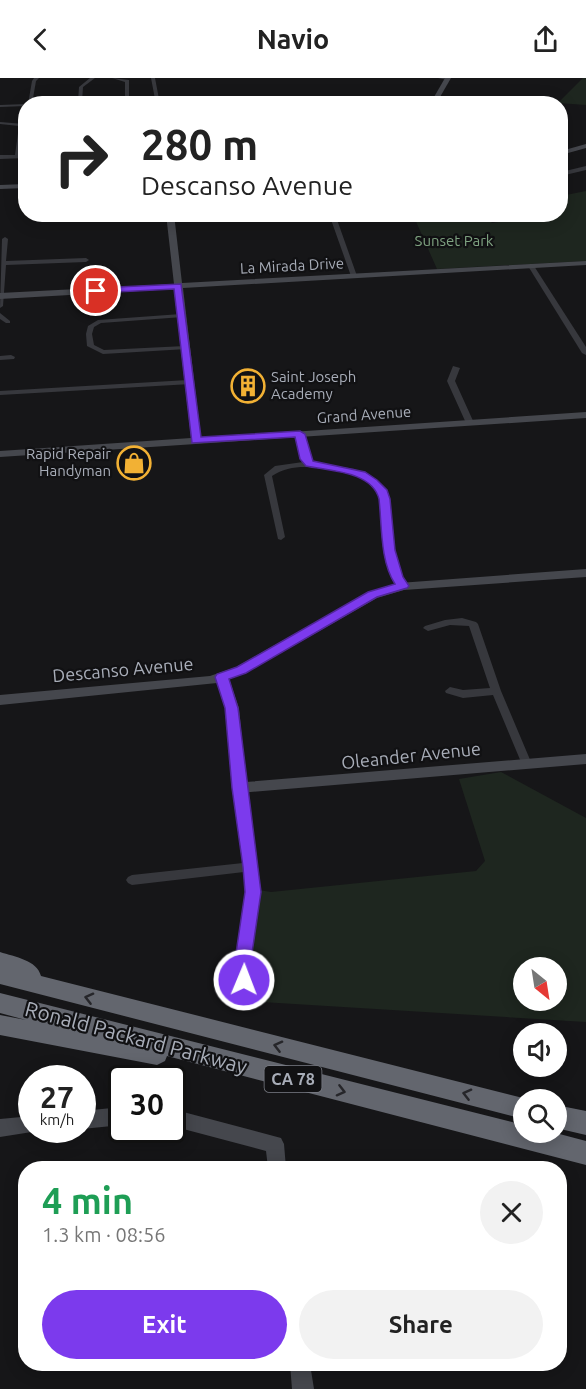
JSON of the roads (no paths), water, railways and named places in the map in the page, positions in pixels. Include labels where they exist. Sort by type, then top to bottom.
[{"type":"highway","points":[[0,961],[23,969],[50,989]]},
{"type":"highway","name":"Ronald Packard Parkway","points":[[0,975],[513,1105]]},
{"type":"highway","name":"Ronald Packard Parkway","points":[[0,1003],[586,1153]]},
{"type":"highway","points":[[0,1025],[300,1081]]},
{"type":"highway","points":[[567,1119],[586,1123]]},
{"type":"street","points":[[31,96],[34,81],[37,78]]},
{"type":"street","points":[[80,96],[81,87],[93,78]]},
{"type":"street","points":[[114,78],[127,81],[127,96]]},
{"type":"street","points":[[153,78],[157,96]]},
{"type":"street","points":[[437,96],[445,78]]},
{"type":"street","points":[[0,106],[18,105]]},
{"type":"street","points":[[0,123],[18,124]]},
{"type":"street","points":[[568,153],[586,148]]},
{"type":"street","points":[[0,157],[17,156],[18,150]]},
{"type":"street","points":[[568,172],[586,168]]},
{"type":"street","points":[[0,187],[18,186]]},
{"type":"street","points":[[171,222],[196,441]]},
{"type":"street","points":[[335,222],[354,276]]},
{"type":"street","points":[[0,306],[5,263],[2,249],[5,239]]},
{"type":"street","points":[[5,263],[86,260]]},
{"type":"street","name":"La Mirada Drive","points":[[1,296],[586,263]]},
{"type":"street","points":[[531,266],[586,353]]},
{"type":"street","points":[[0,315],[8,322]]},
{"type":"street","points":[[181,316],[100,321],[91,326],[91,346],[103,352],[185,348]]},
{"type":"street","points":[[0,358],[11,357]]},
{"type":"street","points":[[456,368],[451,381],[470,423]]},
{"type":"street","points":[[0,393],[188,382]]},
{"type":"street","name":"Grand Avenue","points":[[0,454],[586,415]]},
{"type":"street","points":[[300,434],[305,459],[309,464]]},
{"type":"street","points":[[281,537],[267,478],[271,471],[309,464],[352,471],[374,482],[383,492],[389,550],[397,578],[403,586]]},
{"type":"street","name":"Descanso Avenue","points":[[0,700],[222,677],[241,670],[373,595],[403,586],[586,573]]},
{"type":"street","points":[[428,628],[442,623],[464,620],[473,624],[496,691],[526,762]]},
{"type":"street","points":[[222,677],[232,708],[239,788],[253,892],[243,960],[245,1000]]},
{"type":"street","points":[[450,692],[463,694],[496,691]]},
{"type":"street","name":"Oleander Avenue","points":[[239,788],[526,762],[586,759]]},
{"type":"street","points":[[132,880],[251,867]]},
{"type":"street","points":[[186,1121],[275,1144],[276,1161]]},
{"type":"street","points":[[0,1128],[18,1126]]},
{"type":"street","points":[[301,1371],[303,1389]]},
{"type":"place","name":"Saint Joseph Academy","points":[[248,386]]},
{"type":"place","name":"Rapid Repair Handyman","points":[[134,463]]},
{"type":"park label","name":"Sunset Park","points":[[454,241]]}]
